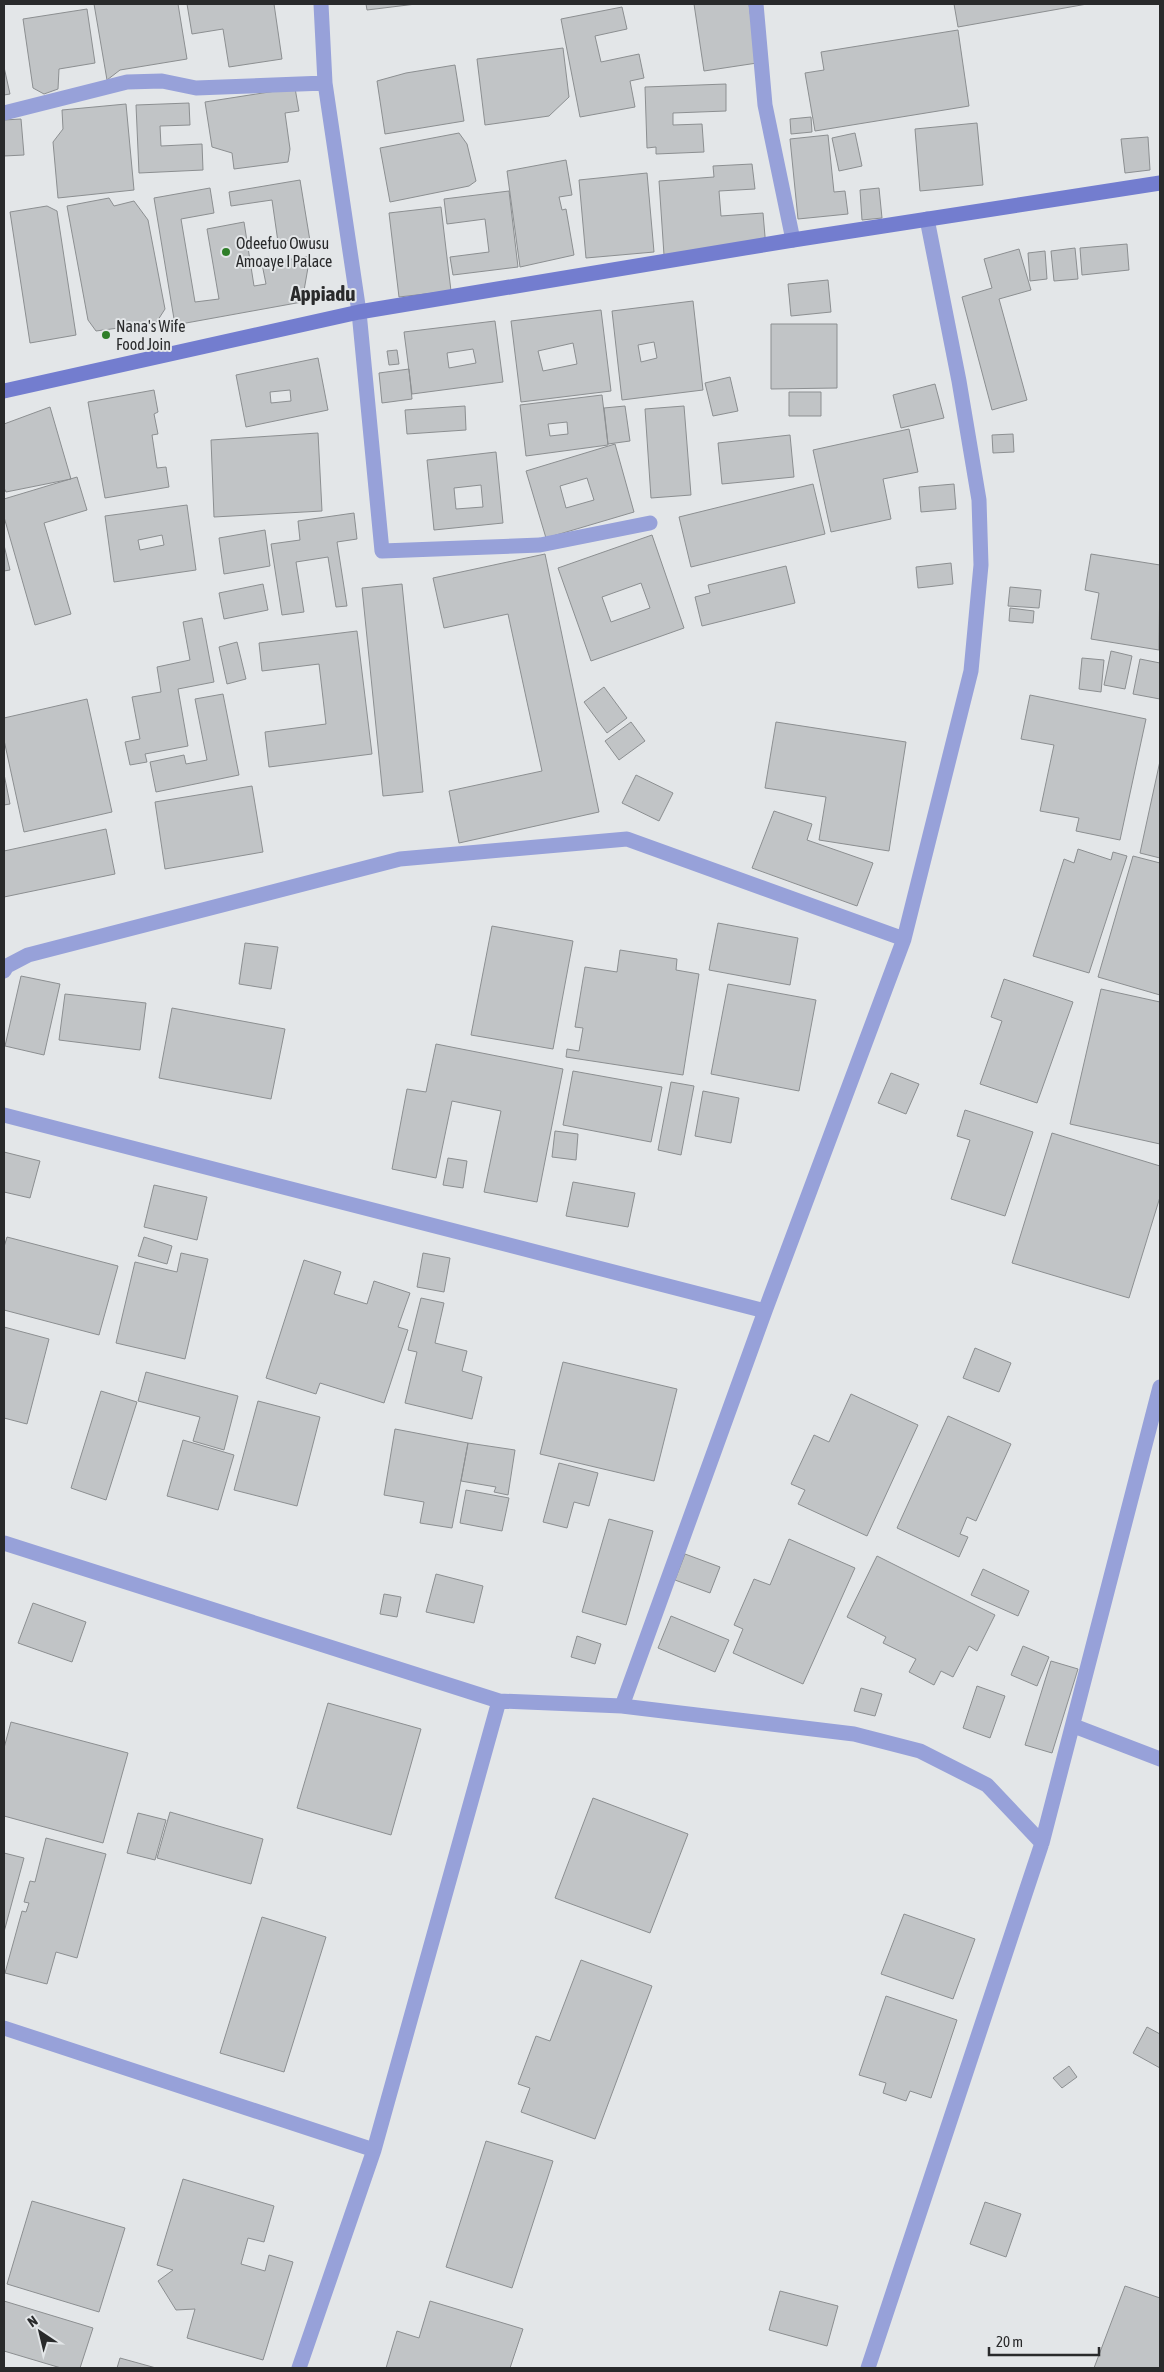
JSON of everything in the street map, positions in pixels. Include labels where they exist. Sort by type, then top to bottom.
[{"type":"street","points":[[321,4],[325,83],[358,312],[382,551],[540,545],[650,523]]},
{"type":"street","points":[[756,4],[765,105],[793,240]]},
{"type":"street","points":[[4,113],[127,82],[162,81],[196,88],[325,83]]},
{"type":"street","points":[[4,391],[358,312],[793,240],[1160,183]]},
{"type":"street","points":[[622,1706],[765,1311],[904,939],[971,671],[981,565],[979,500],[960,381],[927,219]]},
{"type":"street","points":[[4,971],[7,966],[28,955],[400,859],[627,838],[904,939]]},
{"type":"street","points":[[4,1115],[765,1311]]},
{"type":"street","points":[[868,2368],[1042,1843],[1074,1726],[1160,1387]]},
{"type":"street","points":[[4,1543],[500,1700],[622,1706],[854,1734],[920,1751],[987,1785],[1042,1843]]},
{"type":"street","points":[[299,2368],[374,2150],[500,1700]]},
{"type":"street","points":[[1074,1726],[1160,1759]]},
{"type":"street","points":[[4,2028],[374,2150]]},
{"type":"building","points":[[94,4],[178,4],[187,59],[120,70],[107,80]]},
{"type":"building","points":[[187,4],[274,4],[282,59],[229,67],[223,29],[192,34]]},
{"type":"building","points":[[366,4],[416,4],[367,10]]},
{"type":"building","points":[[694,4],[749,4],[757,63],[704,71]]},
{"type":"building","points":[[954,4],[1087,4],[958,27]]},
{"type":"building","points":[[622,7],[627,29],[595,36],[601,62],[639,54],[644,78],[630,81],[635,107],[580,117],[561,19]]},
{"type":"building","points":[[87,9],[95,63],[59,69],[58,89],[44,94],[33,88],[23,19]]},
{"type":"building","points":[[958,30],[969,106],[815,131],[805,73],[824,70],[821,52]]},
{"type":"building","points":[[563,48],[569,97],[549,116],[485,125],[477,59]]},
{"type":"building","points":[[455,65],[464,121],[385,134],[377,81],[406,73]]},
{"type":"building","points":[[4,67],[10,94],[4,95]]},
{"type":"building","points":[[726,84],[726,111],[673,113],[673,125],[702,124],[704,152],[656,154],[656,147],[647,148],[645,87]]},
{"type":"building","points":[[295,88],[299,111],[285,113],[290,149],[288,162],[234,169],[232,153],[212,147],[205,102]]},
{"type":"building","points":[[189,103],[190,125],[160,126],[161,146],[202,144],[203,170],[139,173],[136,105]]},
{"type":"building","points":[[126,104],[134,190],[58,198],[53,142],[63,129],[62,110]]},
{"type":"building","points":[[811,117],[812,132],[791,134],[790,119]]},
{"type":"building","points":[[21,119],[24,155],[4,156],[4,120]]},
{"type":"building","points":[[977,123],[983,185],[920,191],[915,129]]},
{"type":"building","points":[[459,133],[467,144],[476,181],[469,186],[390,202],[380,148]]},
{"type":"building","points":[[855,133],[862,166],[839,171],[832,138]]},
{"type":"building","points":[[828,135],[834,192],[845,191],[848,214],[798,219],[790,139]]},
{"type":"building","points":[[1148,137],[1150,170],[1125,173],[1121,139]]},
{"type":"building","points":[[566,160],[572,195],[559,197],[562,210],[566,209],[574,255],[520,267],[507,171]]},
{"type":"building","points":[[752,164],[755,189],[719,191],[721,216],[763,213],[766,248],[664,255],[659,181],[714,177],[713,166]]},
{"type":"building","points":[[647,173],[654,252],[586,258],[579,180]]},
{"type":"building","points":[[300,180],[311,247],[291,240],[278,242],[272,200],[231,206],[229,192]]},
{"type":"building","points":[[210,188],[214,213],[181,219],[195,302],[219,299],[207,229],[244,222],[254,286],[266,284],[262,264],[310,256],[302,302],[175,325],[154,198]]},
{"type":"building","points":[[879,188],[882,218],[862,220],[860,190]]},
{"type":"building","points":[[509,191],[518,267],[453,275],[450,257],[489,252],[485,219],[447,224],[444,199]]},
{"type":"building","points":[[109,198],[114,206],[134,201],[148,220],[165,309],[156,323],[96,331],[88,320],[67,206]]},
{"type":"building","points":[[47,206],[57,211],[76,335],[30,343],[10,212]]},
{"type":"building","points":[[441,207],[451,291],[399,297],[389,213]]},
{"type":"building","points":[[1127,244],[1129,270],[1082,275],[1080,248]]},
{"type":"building","points":[[1075,248],[1078,279],[1054,281],[1051,251]]},
{"type":"building","points":[[1019,249],[1031,290],[999,299],[1027,400],[992,410],[962,297],[992,288],[984,259]]},
{"type":"building","points":[[1045,251],[1047,279],[1030,281],[1028,253]]},
{"type":"building","points":[[828,280],[831,312],[791,316],[788,284]]},
{"type":"building","points":[[693,301],[703,390],[622,400],[612,311]],"holes":[[[654,342],[657,358],[641,362],[638,345]]]},
{"type":"building","points":[[601,310],[611,391],[521,402],[511,321]],"holes":[[[573,343],[577,364],[543,371],[538,351]]]},
{"type":"building","points":[[495,321],[503,382],[412,394],[404,332]],"holes":[[[473,349],[476,363],[449,368],[447,353]]]},
{"type":"building","points":[[771,324],[837,324],[837,388],[771,389]]},
{"type":"building","points":[[397,350],[399,364],[389,365],[387,351]]},
{"type":"building","points":[[318,358],[328,410],[246,427],[236,375]],"holes":[[[290,390],[291,401],[271,403],[270,392]]]},
{"type":"building","points":[[409,369],[412,399],[382,403],[379,373]]},
{"type":"building","points":[[730,377],[738,411],[713,416],[705,383]]},
{"type":"building","points":[[935,384],[944,418],[901,428],[893,395]]},
{"type":"building","points":[[154,390],[158,412],[154,414],[158,434],[152,435],[157,468],[166,467],[169,487],[105,498],[88,402]]},
{"type":"building","points":[[789,392],[821,392],[821,416],[789,416]]},
{"type":"building","points":[[602,395],[608,445],[526,456],[520,405]],"holes":[[[567,422],[568,434],[550,436],[548,424]]]},
{"type":"building","points":[[465,406],[466,430],[407,434],[405,410]]},
{"type":"building","points":[[625,406],[630,441],[608,444],[604,408]]},
{"type":"building","points":[[684,406],[691,495],[651,498],[645,409]]},
{"type":"building","points":[[50,407],[71,479],[6,492],[4,488],[4,424]]},
{"type":"building","points":[[909,429],[918,472],[883,479],[891,519],[831,532],[813,450]]},
{"type":"building","points":[[318,433],[322,511],[214,517],[211,440]]},
{"type":"building","points":[[1013,434],[1014,452],[993,453],[992,435]]},
{"type":"building","points":[[790,435],[794,477],[722,484],[718,443]]},
{"type":"building","points":[[615,444],[634,512],[546,538],[526,471]],"holes":[[[587,478],[594,500],[566,508],[560,486]]]},
{"type":"building","points":[[496,452],[503,523],[434,530],[427,460]],"holes":[[[481,485],[483,507],[456,509],[454,488]]]},
{"type":"building","points":[[77,477],[87,510],[44,523],[71,614],[35,625],[4,517],[4,499]]},
{"type":"building","points":[[813,484],[825,534],[691,567],[679,517]]},
{"type":"building","points":[[954,484],[956,509],[921,512],[919,487]]},
{"type":"building","points":[[187,505],[196,570],[114,582],[105,516]],"holes":[[[162,535],[164,545],[140,550],[138,540]]]},
{"type":"building","points":[[354,513],[357,539],[337,542],[347,606],[336,607],[328,557],[296,562],[304,612],[282,615],[271,544],[300,540],[298,521]]},
{"type":"building","points":[[265,530],[270,566],[224,574],[219,538]]},
{"type":"building","points":[[652,535],[684,628],[591,661],[558,568]],"holes":[[[641,583],[650,608],[611,622],[602,597]]]},
{"type":"building","points":[[4,545],[10,570],[4,571]]},
{"type":"building","points":[[545,554],[599,812],[459,843],[449,791],[542,771],[508,614],[444,628],[433,578]]},
{"type":"building","points":[[1091,554],[1160,565],[1159,650],[1091,639],[1099,593],[1085,590]]},
{"type":"building","points":[[951,563],[953,584],[918,588],[916,567]]},
{"type":"building","points":[[786,566],[795,603],[702,626],[695,597],[710,593],[708,585]]},
{"type":"building","points":[[263,584],[268,610],[224,619],[219,593]]},
{"type":"building","points":[[402,584],[423,792],[383,796],[362,588]]},
{"type":"building","points":[[1010,587],[1041,590],[1039,608],[1008,606]]},
{"type":"building","points":[[1010,608],[1034,611],[1033,623],[1009,621]]},
{"type":"building","points":[[202,618],[214,682],[178,689],[188,746],[145,754],[147,762],[130,765],[125,742],[140,739],[132,697],[161,692],[157,667],[190,660],[183,622]]},
{"type":"building","points":[[357,631],[372,754],[269,767],[265,732],[326,724],[319,664],[262,671],[259,643]]},
{"type":"building","points":[[237,642],[246,679],[227,684],[219,647]]},
{"type":"building","points":[[1111,651],[1132,656],[1125,689],[1104,685]]},
{"type":"building","points":[[1082,658],[1104,660],[1101,692],[1079,689]]},
{"type":"building","points":[[1140,659],[1160,663],[1160,699],[1133,694]]},
{"type":"building","points":[[604,687],[627,718],[607,733],[584,702]]},
{"type":"building","points":[[223,694],[239,775],[156,792],[150,762],[184,755],[186,764],[207,760],[195,699]]},
{"type":"building","points":[[1030,695],[1146,719],[1120,840],[1076,831],[1079,818],[1040,811],[1054,745],[1021,739]]},
{"type":"building","points":[[87,699],[112,812],[24,832],[4,740],[4,718]]},
{"type":"building","points":[[631,722],[645,741],[619,760],[605,741]]},
{"type":"building","points":[[776,722],[906,742],[889,851],[819,840],[826,797],[765,788]]},
{"type":"building","points":[[1160,761],[1160,858],[1140,853]]},
{"type":"building","points":[[4,774],[10,804],[4,805]]},
{"type":"building","points":[[636,775],[673,793],[659,821],[622,803]]},
{"type":"building","points":[[252,786],[263,852],[165,869],[155,802]]},
{"type":"building","points":[[774,811],[812,824],[807,840],[873,863],[857,906],[752,868]]},
{"type":"building","points":[[106,829],[115,874],[4,897],[4,851]]},
{"type":"building","points":[[1078,849],[1111,860],[1113,852],[1127,856],[1089,973],[1033,956],[1064,859],[1074,863]]},
{"type":"building","points":[[1133,856],[1160,863],[1160,995],[1098,977]]},
{"type":"building","points":[[718,923],[798,938],[790,985],[709,970]]},
{"type":"building","points":[[492,926],[573,941],[553,1049],[471,1035]]},
{"type":"building","points":[[245,943],[278,947],[271,989],[239,984]]},
{"type":"building","points":[[620,950],[677,959],[676,970],[699,974],[683,1075],[566,1057],[567,1049],[579,1051],[583,1028],[575,1027],[585,967],[617,972]]},
{"type":"building","points":[[21,976],[60,984],[44,1055],[5,1046]]},
{"type":"building","points":[[1004,979],[1073,1002],[1037,1103],[980,1084],[1002,1021],[991,1017]]},
{"type":"building","points":[[728,984],[816,1000],[799,1091],[711,1074]]},
{"type":"building","points":[[1101,989],[1160,1002],[1160,1144],[1070,1124]]},
{"type":"building","points":[[65,994],[146,1003],[140,1050],[59,1040]]},
{"type":"building","points":[[172,1008],[285,1029],[271,1099],[159,1078]]},
{"type":"building","points":[[436,1044],[563,1069],[537,1202],[484,1192],[501,1111],[452,1101],[436,1178],[392,1169],[407,1089],[426,1092]]},
{"type":"building","points":[[573,1071],[662,1087],[651,1142],[563,1125]]},
{"type":"building","points":[[891,1073],[919,1084],[906,1114],[878,1103]]},
{"type":"building","points":[[671,1082],[694,1086],[681,1155],[658,1150]]},
{"type":"building","points":[[703,1091],[739,1098],[731,1143],[695,1136]]},
{"type":"building","points":[[965,1110],[1033,1132],[1005,1216],[951,1199],[970,1140],[957,1136]]},
{"type":"building","points":[[555,1131],[578,1134],[576,1160],[552,1157]]},
{"type":"building","points":[[1052,1133],[1160,1166],[1160,1197],[1129,1298],[1012,1263]]},
{"type":"building","points":[[4,1152],[40,1161],[30,1198],[4,1192]]},
{"type":"building","points":[[448,1158],[467,1161],[463,1188],[443,1185]]},
{"type":"building","points":[[573,1182],[635,1193],[628,1227],[566,1216]]},
{"type":"building","points":[[154,1185],[207,1197],[197,1240],[144,1227]]},
{"type":"building","points":[[7,1237],[118,1266],[99,1335],[4,1310],[4,1247]]},
{"type":"building","points":[[144,1237],[172,1246],[167,1264],[138,1256]]},
{"type":"building","points":[[181,1253],[208,1259],[185,1359],[116,1343],[135,1262],[177,1272]]},
{"type":"building","points":[[423,1253],[450,1258],[444,1292],[417,1287]]},
{"type":"building","points":[[304,1260],[341,1272],[334,1294],[367,1304],[374,1281],[410,1293],[398,1327],[408,1330],[384,1403],[320,1383],[316,1394],[266,1378]]},
{"type":"building","points":[[421,1298],[444,1303],[435,1343],[467,1351],[462,1371],[482,1377],[472,1419],[405,1403],[417,1352],[408,1350]]},
{"type":"building","points":[[4,1327],[49,1339],[27,1424],[4,1418]]},
{"type":"building","points":[[975,1348],[1011,1363],[999,1392],[963,1378]]},
{"type":"building","points":[[563,1362],[677,1389],[654,1481],[540,1454]]},
{"type":"building","points":[[146,1372],[238,1396],[224,1450],[193,1441],[200,1417],[138,1401]]},
{"type":"building","points":[[101,1391],[137,1402],[106,1500],[71,1488]]},
{"type":"building","points":[[851,1394],[918,1425],[867,1536],[798,1504],[805,1490],[791,1484],[814,1435],[829,1442]]},
{"type":"building","points":[[258,1401],[320,1417],[297,1506],[234,1490]]},
{"type":"building","points":[[948,1416],[1011,1444],[976,1521],[967,1517],[960,1534],[968,1537],[959,1557],[897,1528]]},
{"type":"building","points":[[395,1429],[468,1443],[452,1528],[420,1523],[424,1502],[384,1495]]},
{"type":"building","points":[[183,1440],[234,1455],[218,1510],[167,1496]]},
{"type":"building","points":[[468,1443],[515,1450],[508,1495],[494,1492],[496,1487],[461,1481]]},
{"type":"building","points":[[559,1463],[598,1473],[589,1506],[574,1502],[567,1528],[543,1522]]},
{"type":"building","points":[[466,1490],[509,1498],[502,1531],[460,1523]]},
{"type":"building","points":[[609,1519],[653,1531],[626,1625],[582,1612]]},
{"type":"building","points":[[789,1539],[855,1568],[803,1684],[733,1653],[743,1629],[734,1625],[754,1579],[770,1585]]},
{"type":"building","points":[[685,1554],[720,1567],[710,1593],[675,1580]]},
{"type":"building","points":[[877,1556],[995,1615],[977,1651],[969,1646],[953,1677],[941,1671],[934,1685],[909,1672],[916,1659],[883,1643],[886,1637],[847,1617]]},
{"type":"building","points":[[983,1569],[1029,1591],[1018,1616],[971,1595]]},
{"type":"building","points":[[436,1574],[483,1586],[474,1623],[426,1612]]},
{"type":"building","points":[[384,1594],[401,1597],[397,1617],[380,1614]]},
{"type":"building","points":[[33,1603],[86,1622],[72,1662],[18,1643]]},
{"type":"building","points":[[671,1616],[729,1640],[715,1672],[658,1648]]},
{"type":"building","points":[[577,1636],[601,1644],[595,1664],[571,1657]]},
{"type":"building","points":[[1023,1646],[1049,1657],[1037,1686],[1011,1675]]},
{"type":"building","points":[[1051,1661],[1078,1669],[1052,1753],[1025,1745]]},
{"type":"building","points":[[977,1686],[1005,1696],[990,1738],[963,1728]]},
{"type":"building","points":[[861,1688],[882,1694],[875,1716],[854,1711]]},
{"type":"building","points":[[328,1703],[421,1729],[391,1835],[297,1808]]},
{"type":"building","points":[[11,1722],[128,1753],[103,1843],[4,1816],[4,1748]]},
{"type":"building","points":[[593,1798],[688,1834],[650,1933],[555,1898]]},
{"type":"building","points":[[170,1812],[263,1839],[251,1884],[157,1858]]},
{"type":"building","points":[[138,1813],[166,1820],[155,1860],[127,1853]]},
{"type":"building","points":[[46,1838],[106,1854],[77,1958],[56,1952],[47,1984],[5,1973],[22,1911],[26,1912],[29,1903],[24,1902],[30,1881],[35,1882]]},
{"type":"building","points":[[4,1853],[24,1858],[4,1932]]},
{"type":"building","points":[[904,1914],[975,1939],[953,1999],[881,1974]]},
{"type":"building","points":[[262,1917],[326,1937],[284,2072],[220,2053]]},
{"type":"building","points":[[581,1960],[652,1986],[595,2139],[521,2112],[530,2088],[518,2084],[536,2036],[550,2041]]},
{"type":"building","points":[[886,1996],[957,2020],[931,2098],[910,2091],[906,2101],[883,2093],[886,2083],[859,2075]]},
{"type":"building","points":[[1147,2027],[1160,2034],[1160,2068],[1133,2053]]},
{"type":"building","points":[[1069,2066],[1077,2077],[1062,2088],[1053,2078]]},
{"type":"building","points":[[486,2141],[553,2161],[512,2288],[446,2267]]},
{"type":"building","points":[[183,2179],[274,2206],[264,2242],[248,2238],[241,2264],[265,2271],[269,2255],[293,2262],[263,2360],[187,2338],[195,2309],[176,2310],[158,2281],[173,2270],[157,2265]]},
{"type":"building","points":[[32,2201],[125,2228],[99,2312],[7,2284]]},
{"type":"building","points":[[985,2202],[1021,2214],[1006,2257],[970,2244]]},
{"type":"building","points":[[1125,2286],[1160,2298],[1160,2368],[1094,2368]]},
{"type":"building","points":[[780,2291],[838,2306],[827,2346],[769,2330]]},
{"type":"building","points":[[4,2301],[93,2328],[80,2368],[61,2368],[4,2351]]},
{"type":"building","points":[[430,2301],[523,2329],[510,2368],[386,2368],[397,2331],[419,2338]]},
{"type":"building","points":[[120,2358],[156,2368],[117,2368]]},
{"type":"place","name":"Odeefuo Owusu Amoaye I Palace","points":[[226,252]]},
{"type":"place","name":"Nana's Wife Food Join","points":[[106,335]]},
{"type":"district","name":"Appiadu","points":[[323,294]]}]
